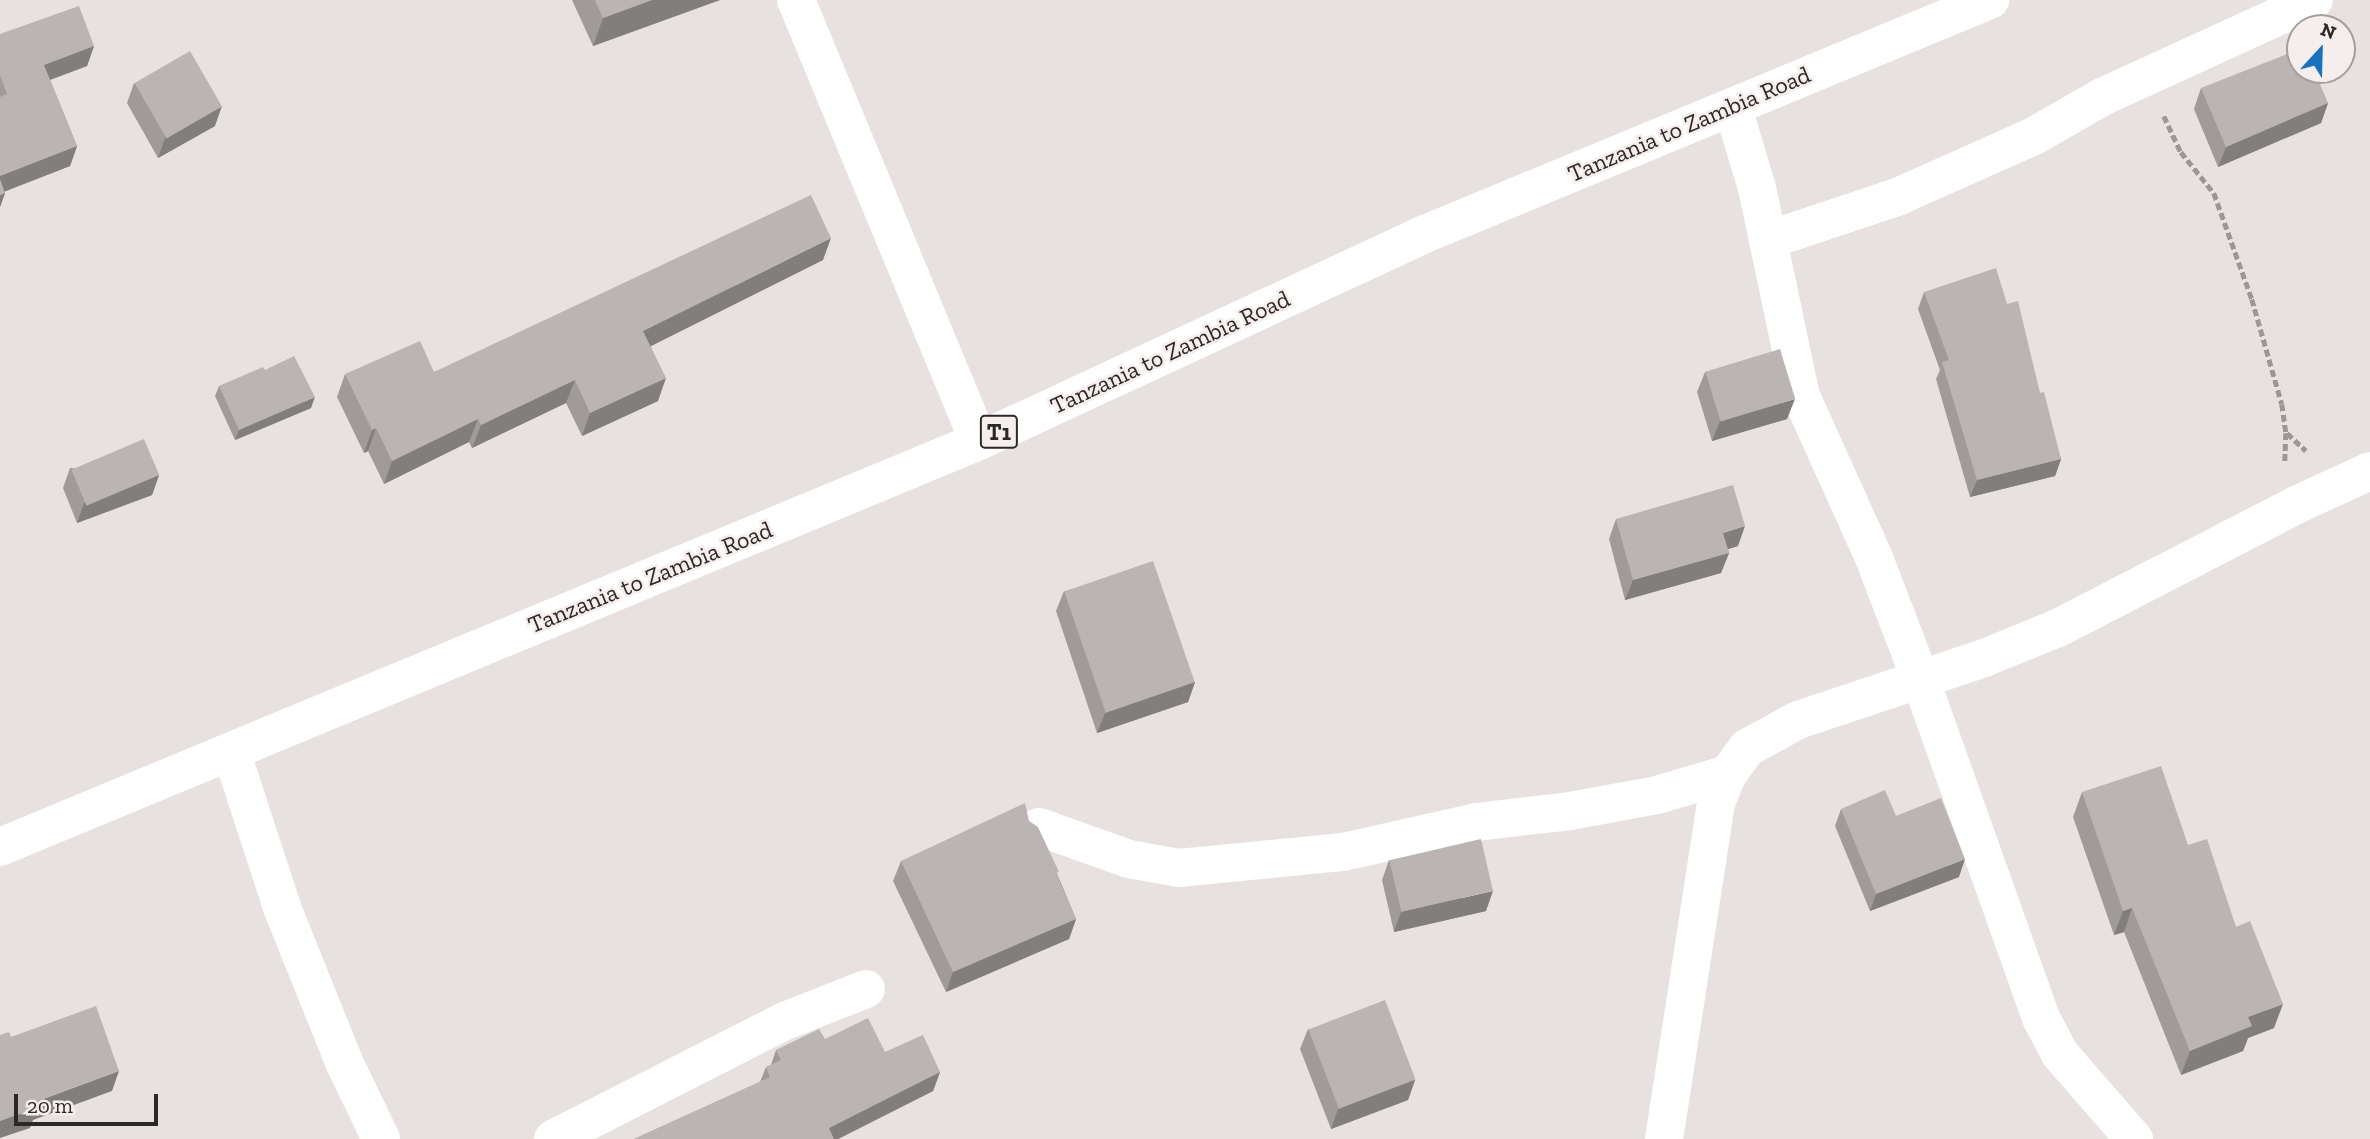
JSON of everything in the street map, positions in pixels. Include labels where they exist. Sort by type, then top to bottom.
[{"type":"main road","points":[[796,0],[979,441]]},
{"type":"main road","points":[[1768,240],[1897,197],[2034,136],[2147,76],[2314,0]]},
{"type":"main road","name":"Tanzania to Zambia Road","points":[[0,847],[979,441],[1425,234],[1733,108],[1838,60],[1982,2]]},
{"type":"main road","points":[[1733,108],[1768,240],[1801,396],[1874,558],[1920,678],[2042,1020],[2060,1054],[2134,1139]]},
{"type":"main road","points":[[1664,1139],[1716,803],[1728,774],[1747,748],[1798,720],[1984,658],[2058,628],[2274,516],[2370,471]]},
{"type":"main road","points":[[231,751],[283,910],[344,1062],[382,1139]]},
{"type":"main road","points":[[1039,827],[1129,859],[1179,868],[1343,852],[1477,822],[1570,811],[1657,795],[1728,774]]},
{"type":"main road","points":[[553,1139],[785,1021],[866,989]]},
{"type":"main road","points":[[2095,1139],[2097,1097]]},
{"type":"path","points":[[2147,76],[2181,152],[2214,193],[2252,299],[2282,404],[2286,433],[2274,516]]},
{"type":"building","points":[[595,0],[652,0],[603,18]]},
{"type":"building","points":[[79,6],[94,46],[44,65],[77,146],[0,176],[0,97],[7,94],[0,75],[0,34]]},
{"type":"building","points":[[190,51],[222,106],[167,138],[135,83]]},
{"type":"building","points":[[2286,55],[2286,84],[2320,84],[2328,103],[2226,147],[2201,88]]},
{"type":"building","points":[[0,179],[5,193],[0,195]]},
{"type":"building","points":[[811,195],[831,238],[643,331],[666,378],[590,413],[575,380],[481,425],[478,419],[392,461],[376,428],[372,430],[345,374],[420,341],[434,372]]},
{"type":"building","points":[[1996,268],[2007,304],[2018,301],[2040,393],[2044,392],[2061,459],[1977,480],[1942,362],[1949,360],[1924,292]]},
{"type":"building","points":[[1780,349],[1795,399],[1721,422],[1705,372]]},
{"type":"building","points":[[294,356],[315,397],[239,430],[219,386],[263,367],[265,370]]},
{"type":"building","points":[[144,439],[159,475],[87,506],[71,470]]},
{"type":"building","points":[[1733,485],[1745,526],[1723,533],[1729,553],[1633,580],[1616,519]]},
{"type":"building","points":[[1153,561],[1195,682],[1106,713],[1064,592]]},
{"type":"building","points":[[2161,766],[2188,845],[2207,839],[2236,927],[2250,921],[2283,1004],[2248,1017],[2252,1026],[2190,1051],[2132,908],[2123,911],[2082,792]]},
{"type":"building","points":[[1885,790],[1896,816],[1941,798],[1965,859],[1876,894],[1841,809]]},
{"type":"building","points":[[1025,803],[1029,821],[1038,827],[1059,872],[1056,873],[1076,919],[953,972],[901,861]]},
{"type":"building","points":[[1481,839],[1493,891],[1401,912],[1389,860]]},
{"type":"building","points":[[1385,1000],[1415,1079],[1339,1109],[1308,1029]]},
{"type":"building","points":[[96,1006],[119,1071],[35,1102],[37,1108],[0,1121],[0,1035],[9,1032],[11,1037]]},
{"type":"building","points":[[868,1018],[885,1052],[923,1035],[940,1072],[829,1128],[834,1139],[634,1139],[770,1077],[766,1067],[781,1060],[776,1050],[819,1029],[825,1039]]}]
